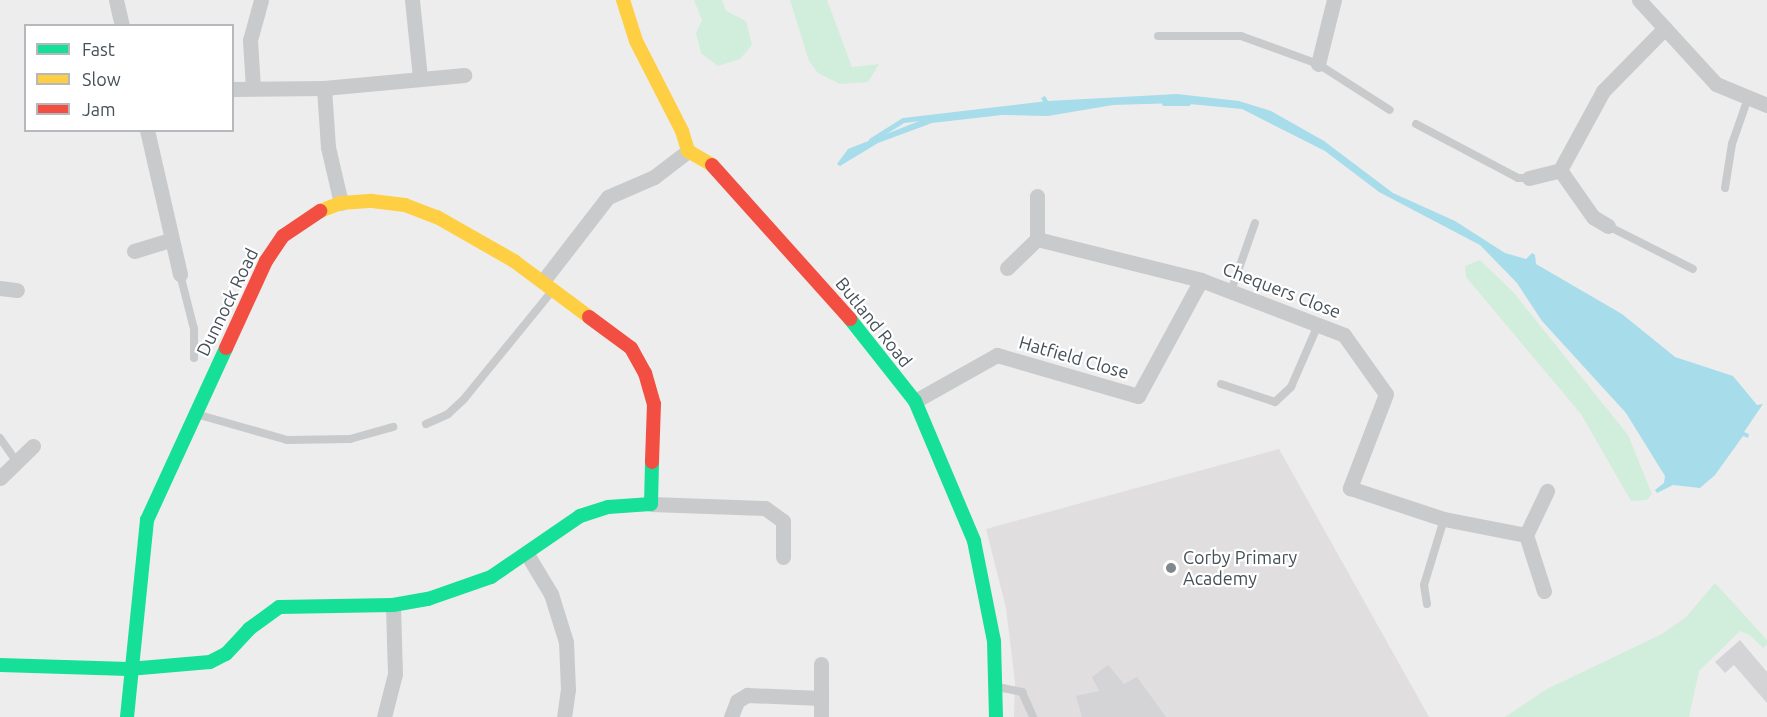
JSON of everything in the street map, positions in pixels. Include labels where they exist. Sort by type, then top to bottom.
[{"type":"street","points":[[116,0],[122,24]]},
{"type":"street","points":[[253,88],[250,40],[261,0]]},
{"type":"street","points":[[412,0],[420,77]]},
{"type":"street","points":[[548,285],[608,197],[654,177],[688,151],[636,41],[623,0]]},
{"type":"street","points":[[1318,64],[1334,0]]},
{"type":"street","points":[[1640,0],[1716,84],[1767,105]]},
{"type":"street","points":[[1529,178],[1560,170],[1603,91],[1665,28]]},
{"type":"street","points":[[234,89],[324,88],[420,77],[464,75]]},
{"type":"street","points":[[324,88],[328,147],[341,203]]},
{"type":"street","points":[[147,132],[180,274]]},
{"type":"street","name":"Butland Road","points":[[688,151],[713,166],[733,186],[838,304],[915,401],[954,481],[974,541],[988,600],[997,686],[996,717]]},
{"type":"street","points":[[1560,170],[1593,217],[1608,226]]},
{"type":"street","points":[[1007,268],[1037,239],[1037,196]]},
{"type":"street","name":"Dunnock Road","points":[[127,717],[129,669],[147,520],[266,261],[283,236],[311,215],[341,203],[372,201],[405,205],[437,217],[548,285],[631,348],[645,373],[654,404],[651,504]]},
{"type":"street","name":"Chequers Close","points":[[1037,239],[1201,280],[1344,335],[1386,394],[1350,488],[1444,519],[1526,536]]},
{"type":"street","points":[[134,251],[171,240]]},
{"type":"street","name":"Hatfield Close","points":[[915,401],[997,355],[1138,396],[1201,280]]},
{"type":"street","points":[[0,288],[17,290]]},
{"type":"street","points":[[0,478],[33,446]]},
{"type":"street","points":[[1544,591],[1526,536],[1547,491]]},
{"type":"street","points":[[0,664],[129,669],[210,662],[226,654],[263,617],[291,604],[393,605],[473,584],[527,554],[562,524],[593,510],[651,504],[765,508],[783,521],[783,557]]},
{"type":"street","points":[[527,554],[551,594],[566,642],[568,689],[564,717]]},
{"type":"street","points":[[384,717],[395,674],[393,605]]},
{"type":"street","points":[[821,664],[821,717]]},
{"type":"street","points":[[731,717],[737,701],[747,695],[821,698]]},
{"type":"lane","points":[[1158,36],[1241,36],[1318,64],[1390,110]]},
{"type":"lane","points":[[1725,188],[1732,144],[1749,98]]},
{"type":"lane","points":[[1416,124],[1518,178],[1529,178]]},
{"type":"lane","points":[[1231,291],[1255,223]]},
{"type":"lane","points":[[1608,226],[1693,269]]},
{"type":"lane","points":[[180,274],[194,329],[194,358]]},
{"type":"lane","points":[[426,424],[448,414],[464,399],[548,285]]},
{"type":"lane","points":[[1221,384],[1275,402],[1291,387],[1318,325]]},
{"type":"lane","points":[[196,414],[287,440],[350,439],[393,427]]},
{"type":"lane","points":[[0,438],[16,461]]},
{"type":"lane","points":[[1427,604],[1424,585],[1444,519]]},
{"type":"lane","points":[[997,686],[1022,692],[1032,717]]},
{"type":"shaded area","name":"Corby Primary Academy","points":[[1279,449],[1429,717],[1014,717],[1015,682],[1006,608],[986,529]]},
{"type":"green space","points":[[694,0],[722,0],[726,11],[746,21],[752,45],[740,59],[718,66],[701,53],[696,33],[702,20]]},
{"type":"green space","points":[[790,0],[827,0],[852,67],[879,64],[868,82],[840,84],[818,73],[809,61]]},
{"type":"green space","points":[[1480,260],[1514,293],[1628,435],[1652,494],[1647,500],[1631,501],[1581,414],[1466,277],[1465,266]]},
{"type":"green space","points":[[1715,583],[1767,640],[1767,645],[1763,648],[1750,635],[1740,631],[1699,671],[1689,717],[1505,717],[1547,689],[1662,634],[1686,617]]},
{"type":"water","points":[[1177,94],[1239,101],[1271,111],[1324,141],[1393,193],[1455,221],[1505,253],[1526,259],[1532,253],[1535,255],[1536,264],[1622,314],[1675,357],[1733,376],[1757,405],[1763,404],[1744,432],[1749,434],[1748,438],[1743,436],[1715,475],[1700,488],[1673,485],[1657,493],[1655,490],[1664,483],[1665,476],[1626,413],[1542,321],[1517,283],[1480,245],[1379,192],[1325,151],[1242,109],[1179,103],[1113,105],[1048,116],[1002,115],[932,123],[878,143],[840,166],[837,164],[848,149],[927,118],[1035,106],[1044,103],[1041,98],[1045,96],[1048,101]]},
{"type":"building","points":[[1740,640],[1767,672],[1767,703],[1734,665],[1725,673],[1715,662]]},
{"type":"building","points":[[1108,665],[1124,684],[1137,677],[1166,717],[1082,717],[1076,696],[1099,691],[1092,677]]},
{"type":"waterway","points":[[871,140],[903,120],[1047,103]]},
{"type":"waterway","points":[[1164,103],[1188,103]]},
{"type":"traffic: fast","points":[[850,319],[915,401],[974,541],[994,641],[996,717]]},
{"type":"traffic: fast","points":[[127,717],[147,520],[226,348]]},
{"type":"traffic: fast","points":[[0,665],[129,669],[210,662],[226,654],[249,629],[279,607],[393,605],[428,599],[491,577],[580,516],[608,507],[651,504],[652,462]]},
{"type":"traffic: slow","points":[[623,0],[636,41],[682,131],[688,151],[712,165]]},
{"type":"traffic: slow","points":[[320,211],[341,203],[372,201],[405,205],[437,217],[514,261],[589,317]]},
{"type":"traffic: jam","points":[[712,165],[850,319]]},
{"type":"traffic: jam","points":[[226,348],[266,261],[283,236],[320,211]]},
{"type":"traffic: jam","points":[[589,317],[631,348],[645,373],[654,404],[652,462]]},
{"type":"place","name":"Corby Primary Academy","points":[[1171,568]]}]
